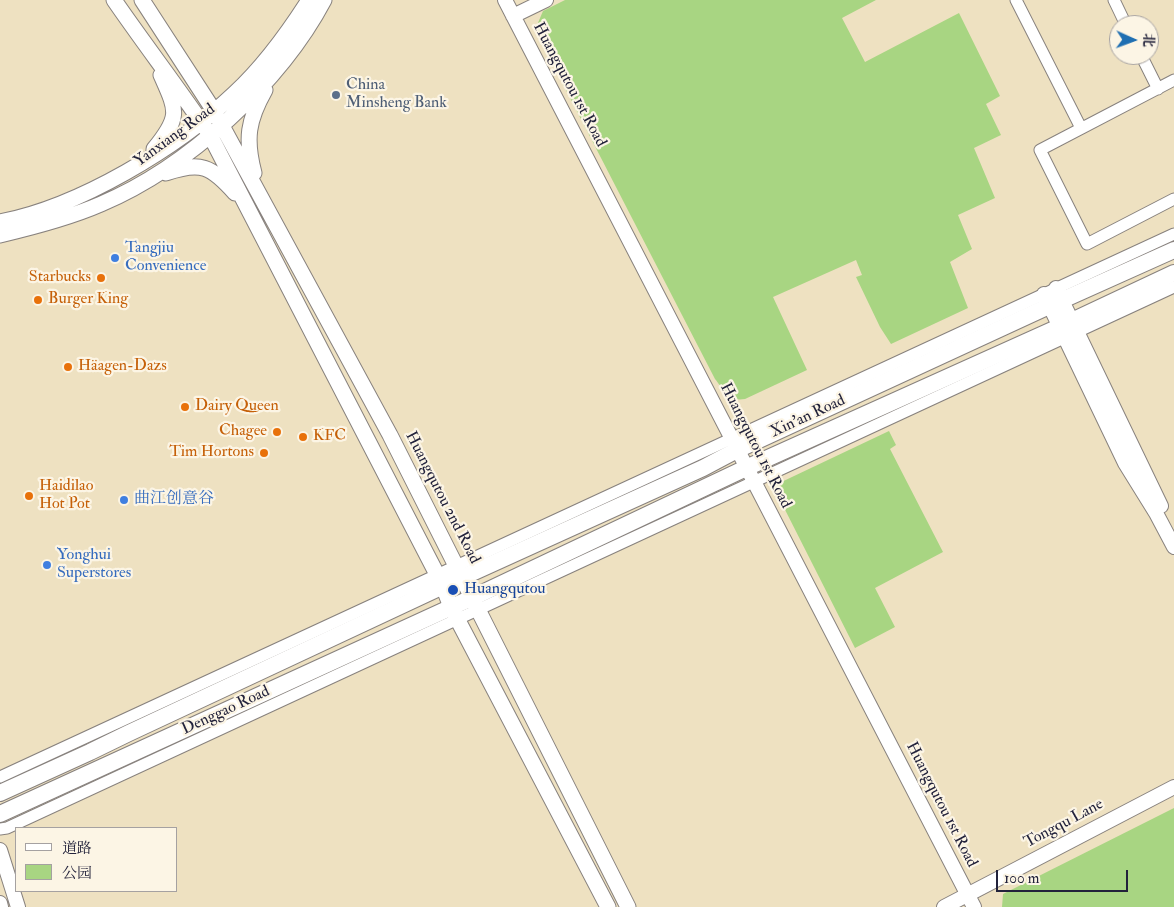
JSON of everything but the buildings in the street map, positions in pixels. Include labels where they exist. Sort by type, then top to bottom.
[{"type":"main road","points":[[114,0],[151,53],[165,69],[210,135],[440,580],[454,613],[608,907]]},
{"type":"main road","name":"Huangqutou 2nd Road","points":[[142,0],[222,124],[390,435],[628,907]]},
{"type":"main road","name":"Yanxiang Road","points":[[0,222],[28,215],[73,198],[108,181],[146,159],[201,121],[235,93],[254,73],[286,34],[309,0]]},
{"type":"main road","name":"Yanxiang Road","points":[[0,235],[82,212],[122,194],[169,166],[210,135],[255,92],[298,43],[324,0]]},
{"type":"main road","points":[[146,159],[168,131],[173,119],[171,98],[151,53]]},
{"type":"main road","points":[[260,194],[249,152],[250,123],[254,110],[276,68]]},
{"type":"main road","points":[[146,180],[186,167],[208,169],[218,175],[248,207]]},
{"type":"main road","name":"Xin'an Road","points":[[440,580],[703,468],[734,444],[1052,297],[1174,250]]},
{"type":"main road","name":"Xin'an Road","points":[[454,613],[1067,330],[1174,273]]},
{"type":"main road","name":"Denggao Road","points":[[0,793],[90,752],[440,580]]},
{"type":"main road","name":"Denggao Road","points":[[0,814],[454,613]]},
{"type":"street","points":[[509,9],[528,0]]},
{"type":"street","points":[[509,9],[546,0]]},
{"type":"street","points":[[1016,0],[1081,128]]},
{"type":"street","points":[[1114,0],[1121,15]]},
{"type":"street","name":"Huangqutou 1st Road","points":[[509,9],[589,160],[970,901]]},
{"type":"street","points":[[1146,65],[1158,88]]},
{"type":"street","points":[[1174,80],[1040,150],[1086,244],[1174,199]]},
{"type":"street","points":[[1174,234],[1052,297],[1125,462],[1174,547]]},
{"type":"street","points":[[1067,330],[1174,287]]},
{"type":"street","points":[[1067,330],[1174,531]]},
{"type":"street","points":[[0,777],[440,580]]},
{"type":"street","points":[[0,829],[16,824],[454,613]]},
{"type":"street","name":"Tongqu Lane","points":[[944,907],[970,901],[1174,787]]},
{"type":"street","points":[[0,850],[18,907]]},
{"type":"street","points":[[0,903],[1,907]]},
{"type":"green space","points":[[565,0],[876,0],[842,18],[865,62],[959,13],[1000,96],[986,104],[1001,135],[974,148],[995,198],[958,215],[972,249],[950,262],[968,308],[891,344],[880,327],[856,277],[862,275],[856,260],[773,297],[807,370],[745,399],[730,397],[715,379],[535,30],[543,11]]},
{"type":"green space","points":[[889,431],[896,445],[890,449],[943,552],[875,588],[895,627],[855,648],[773,486]]},
{"type":"green space","points":[[1174,808],[1174,907],[1002,907],[1003,894]]},
{"type":"place","name":"China Minsheng Bank","points":[[336,95]]},
{"type":"place","name":"Tangjiu Convenience","points":[[115,258]]},
{"type":"place","name":"Starbucks","points":[[101,278]]},
{"type":"place","name":"Burger King","points":[[38,300]]},
{"type":"place","name":"Häagen-Dazs","points":[[68,367]]},
{"type":"place","name":"Dairy Queen","points":[[185,407]]},
{"type":"place","name":"Chagee","points":[[277,432]]},
{"type":"place","name":"KFC","points":[[303,437]]},
{"type":"place","name":"Tim Hortons","points":[[264,453]]},
{"type":"place","name":"Haidilao Hot Pot","points":[[29,496]]},
{"type":"place","name":"曲江创意谷","points":[[124,500]]},
{"type":"place","name":"Yonghui Superstores","points":[[47,565]]},
{"type":"place","name":"Huangqutou","points":[[453,590]]}]
